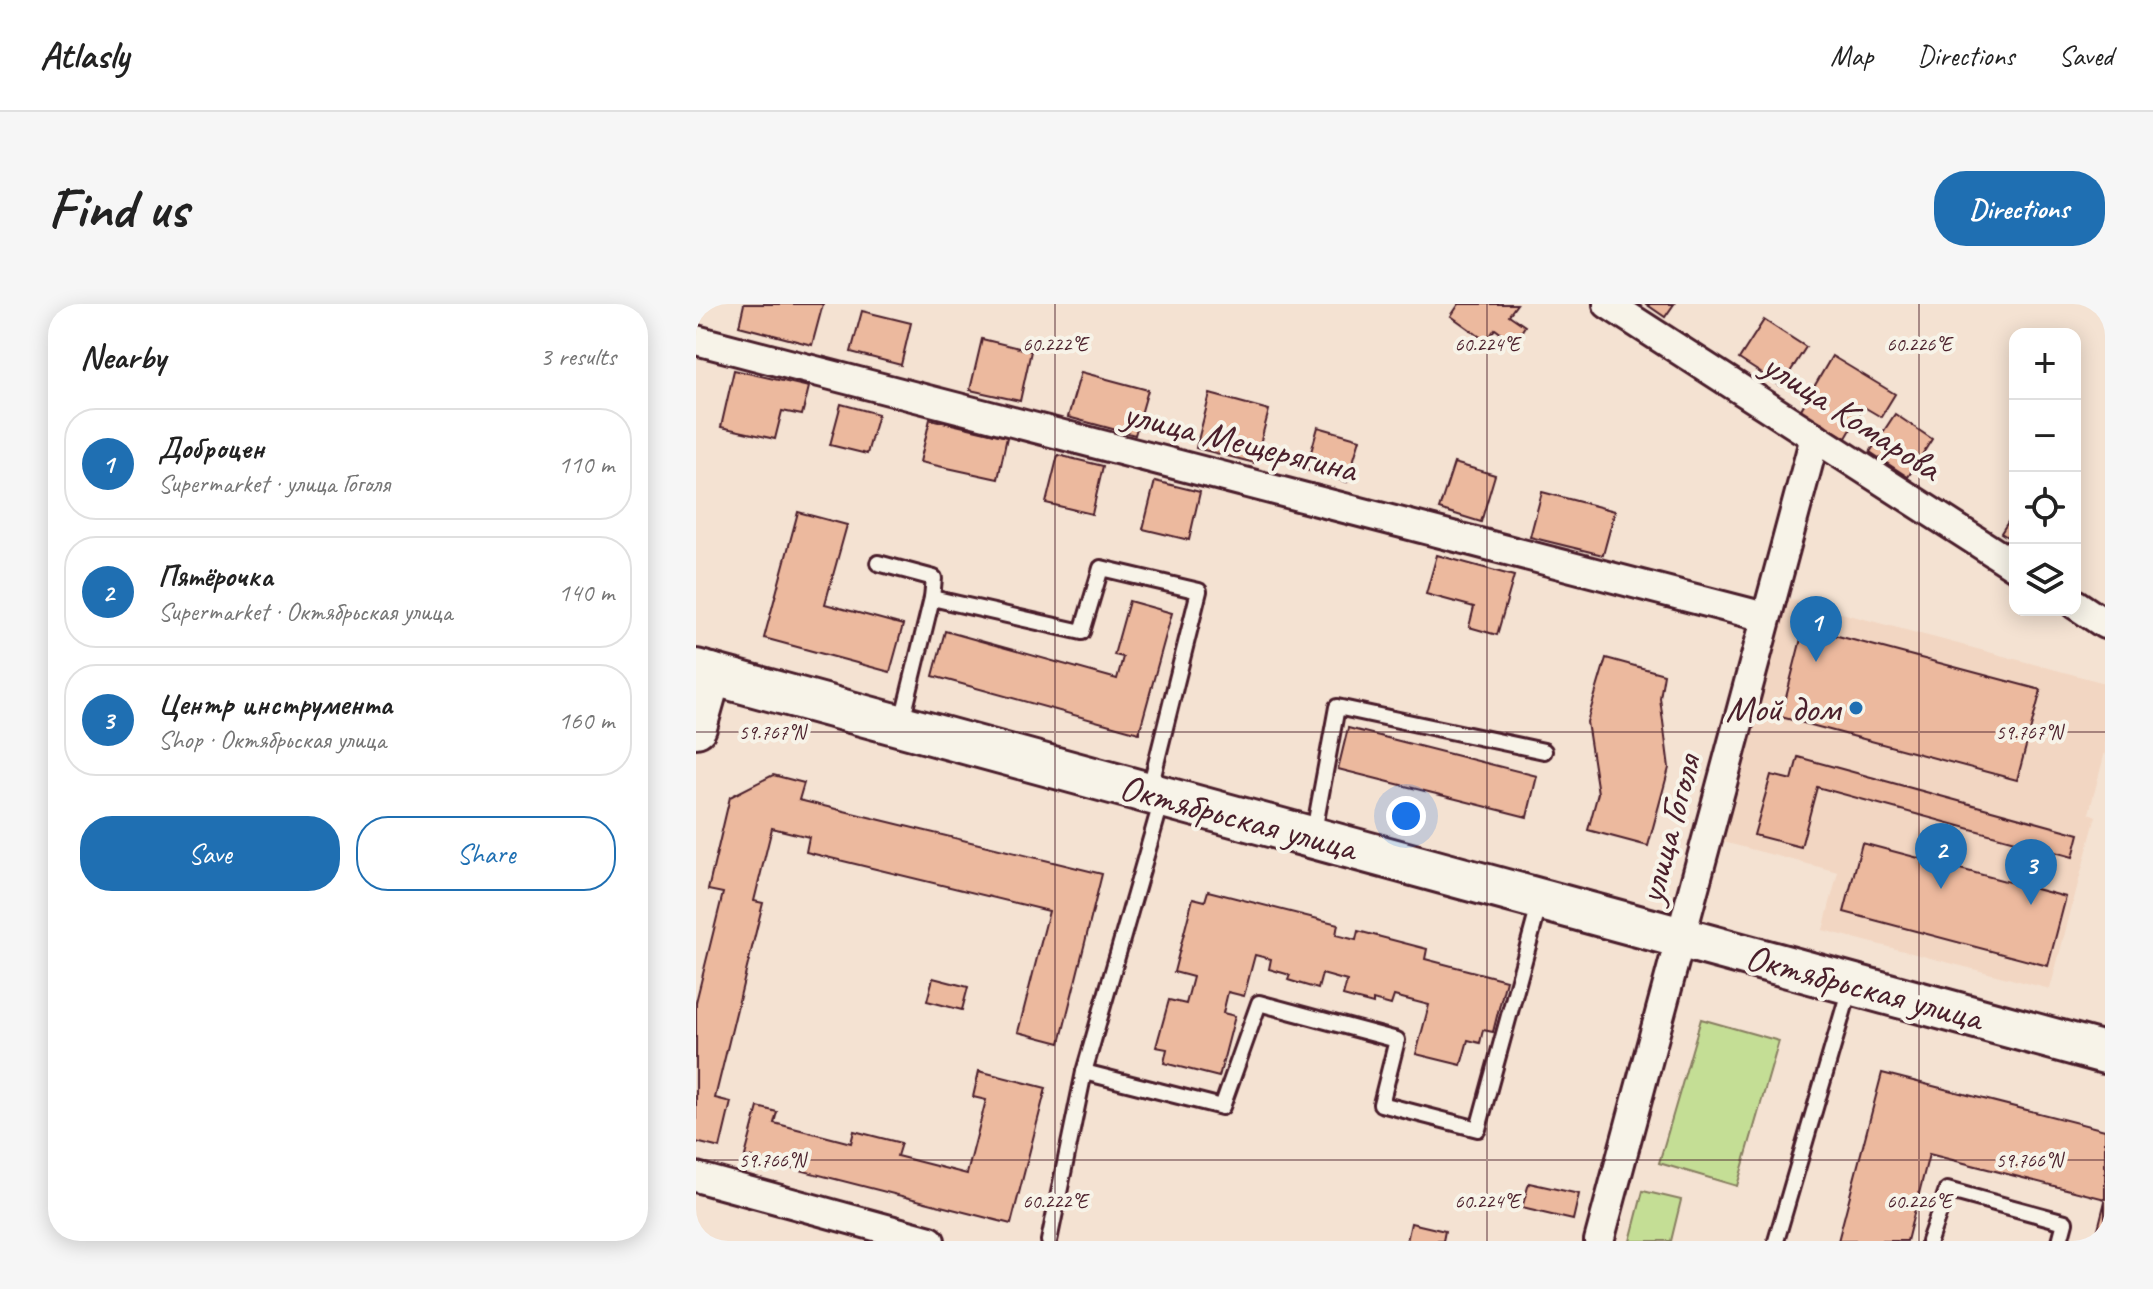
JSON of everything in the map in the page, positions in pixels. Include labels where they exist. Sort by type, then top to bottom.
[{"type":"main road","name":"Октябрьская улица","points":[[703,672],[2105,1053]]},
{"type":"main road","points":[[696,727],[703,672]]},
{"type":"street","name":"улица Комарова","points":[[1608,304],[2009,562]]},
{"type":"street","name":"улица Мещерягина","points":[[696,340],[1765,617]]},
{"type":"street","name":"улица Гоголя","points":[[1599,1241],[1815,437]]},
{"type":"street","points":[[2081,608],[2105,624]]},
{"type":"street","points":[[696,1177],[920,1240]]},
{"type":"lane","points":[[878,563],[934,578],[932,598],[900,725]]},
{"type":"lane","points":[[932,598],[1082,632],[1101,568],[1199,591],[1156,795],[1084,1072],[1049,1241]]},
{"type":"lane","points":[[1313,838],[1337,707],[1544,751]]},
{"type":"lane","points":[[1084,1072],[1222,1107],[1259,1003],[1397,1040],[1381,1104],[1478,1129],[1541,899]]},
{"type":"lane","points":[[1776,1241],[1851,984]]},
{"type":"lane","points":[[1929,1241],[1947,1190],[2065,1222],[2060,1241]]},
{"type":"shaded area","points":[[1785,598],[2105,683],[2105,752],[2089,813],[2096,816],[2050,989],[1823,930],[1838,872],[1720,841]],"holes":[[[1804,628],[2041,690],[2017,780],[1781,717]],[[1798,757],[2079,834],[1817,787],[1801,847],[1755,835],[1771,775],[1792,780]],[[1862,843],[2066,897],[2048,966],[1844,912]]]},
{"type":"green space","points":[[1701,1019],[1779,1041],[1737,1186],[1659,1163]]},
{"type":"green space","points":[[1643,1191],[1681,1200],[1671,1241],[1630,1241]]},
{"type":"building","points":[[744,304],[823,304],[812,345],[739,326]]},
{"type":"building","points":[[1459,304],[1517,304],[1509,315],[1525,326],[1514,343],[1495,329],[1486,341],[1451,316]]},
{"type":"building","points":[[1646,304],[1674,304],[1665,317]]},
{"type":"building","points":[[862,311],[911,323],[901,365],[851,352]]},
{"type":"building","points":[[1764,320],[1806,347],[1781,386],[1739,359]]},
{"type":"building","points":[[982,339],[1031,351],[1020,401],[970,390]]},
{"type":"building","points":[[1832,356],[1895,394],[1881,417],[1864,407],[1846,438],[1800,411]]},
{"type":"building","points":[[734,370],[809,387],[802,415],[782,411],[775,439],[721,427]]},
{"type":"building","points":[[1081,372],[1148,390],[1135,435],[1068,417]]},
{"type":"building","points":[[1210,394],[1269,410],[1255,463],[1196,448]]},
{"type":"building","points":[[841,404],[878,414],[867,454],[830,445]]},
{"type":"building","points":[[1895,414],[1932,439],[1908,477],[1870,452]]},
{"type":"building","points":[[930,419],[1007,437],[998,479],[920,462]]},
{"type":"building","points":[[1318,427],[1360,439],[1347,482],[1306,470]]},
{"type":"building","points":[[1058,455],[1103,466],[1092,514],[1046,503]]},
{"type":"building","points":[[1454,463],[1495,475],[1481,522],[1439,509]]},
{"type":"building","points":[[1155,481],[1200,492],[1189,540],[1143,529]]},
{"type":"building","points":[[1542,492],[1615,511],[1603,555],[1530,537]]},
{"type":"building","points":[[798,512],[847,525],[825,604],[903,625],[890,672],[764,638]]},
{"type":"building","points":[[2009,520],[2009,538],[2001,533]]},
{"type":"building","points":[[1437,555],[1514,576],[1497,635],[1469,627],[1474,607],[1426,594]]},
{"type":"building","points":[[1129,601],[1172,613],[1139,733],[933,676],[945,631],[1117,679],[1123,657],[1114,655]]},
{"type":"building","points":[[1804,627],[2041,690],[2017,780],[1781,717]]},
{"type":"building","points":[[1606,658],[1664,674],[1660,698],[1669,768],[1648,846],[1588,830],[1598,793],[1587,722]]},
{"type":"building","points":[[1348,728],[1537,776],[1527,817],[1338,769]]},
{"type":"building","points":[[1798,757],[2079,834],[2073,857],[1817,787],[1801,847],[1754,835],[1771,775],[1792,780]]},
{"type":"building","points":[[773,775],[804,783],[799,800],[1102,874],[1060,1043],[1018,1032],[1049,911],[806,852],[809,837],[772,828],[754,901],[763,903],[715,1098],[731,1102],[720,1148],[696,1142],[696,1002],[723,893],[708,890],[730,797]]},
{"type":"building","points":[[1862,843],[2066,897],[2048,966],[1844,912]]},
{"type":"building","points":[[1208,891],[1338,924],[1336,935],[1356,940],[1358,931],[1427,949],[1425,959],[1506,980],[1493,1032],[1483,1030],[1480,1043],[1468,1040],[1461,1065],[1416,1054],[1429,1005],[1394,996],[1391,1005],[1343,996],[1347,981],[1322,974],[1318,989],[1288,980],[1290,975],[1269,969],[1271,959],[1255,955],[1244,996],[1228,992],[1223,1013],[1235,1016],[1219,1077],[1164,1063],[1167,1049],[1156,1047],[1169,1000],[1186,1004],[1193,977],[1174,972],[1193,898],[1205,901]]},
{"type":"building","points":[[933,978],[968,987],[962,1010],[927,1001]]},
{"type":"building","points":[[979,1071],[1046,1088],[1011,1224],[745,1156],[758,1107],[777,1112],[774,1123],[851,1143],[854,1131],[901,1143],[897,1156],[967,1174],[986,1100],[973,1097]]},
{"type":"building","points":[[1882,1073],[2105,1130],[2105,1199],[1929,1154],[1907,1241],[1838,1241]]},
{"type":"building","points":[[1529,1183],[1579,1194],[1573,1220],[1522,1208]]},
{"type":"building","points":[[2105,1201],[2105,1241],[2095,1241]]},
{"type":"building","points":[[1411,1223],[1445,1231],[1443,1241],[1407,1241]]},
{"type":"place","name":"Доброцен","points":[[1816,662]]},
{"type":"place","name":"Мой дом","points":[[1856,708]]},
{"type":"place","name":"Пятёрочка","points":[[1941,889]]},
{"type":"place","name":"Центр инструмента","points":[[2031,905]]}]
